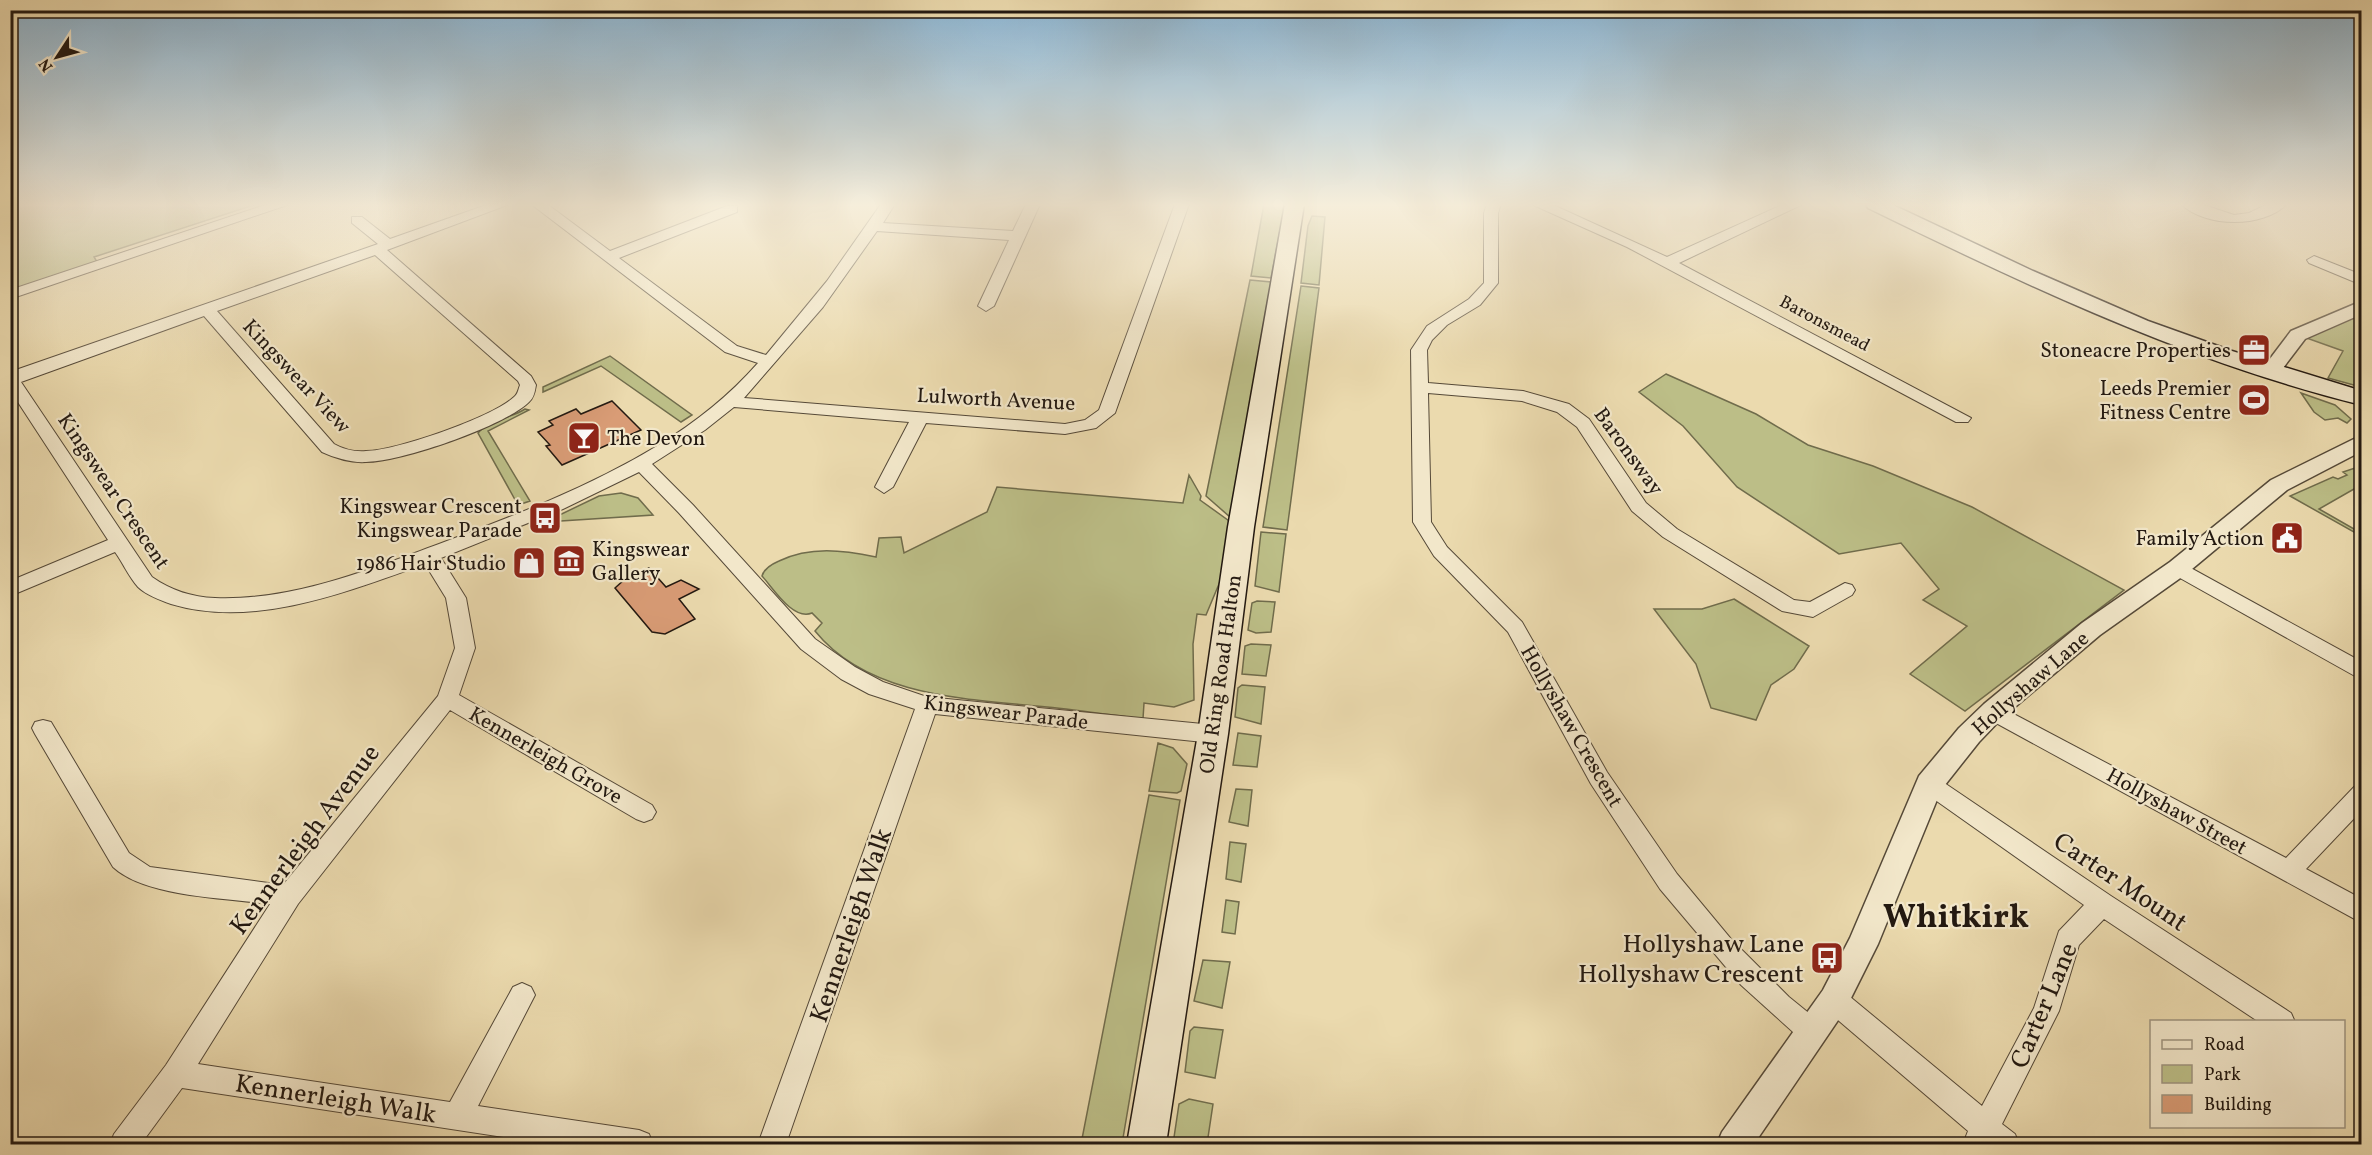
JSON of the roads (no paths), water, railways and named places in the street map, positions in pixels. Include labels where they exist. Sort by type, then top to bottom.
[{"type":"main road","name":"Old Ring Road Halton","points":[[1146,1144],[1213,734],[1240,527],[1286,258]]},
{"type":"main road","points":[[1993,258],[2177,339],[2270,372],[2361,398]]},
{"type":"street","points":[[10,295],[121,258]]},
{"type":"street","points":[[11,379],[352,258]]},
{"type":"street","name":"Kingswear View","points":[[207,310],[328,448],[338,453],[366,457],[400,453],[517,404],[528,391],[528,385],[394,258]]},
{"type":"street","points":[[610,258],[731,349],[768,361]]},
{"type":"street","name":"Kingswear Crescent","points":[[11,379],[117,544],[145,582],[154,589],[177,599],[224,605],[261,602],[319,590],[430,555],[525,519],[640,463],[730,402],[830,289],[852,258]]},
{"type":"street","points":[[986,306],[1007,258]]},
{"type":"street","name":"Lulworth Avenue","points":[[730,402],[1065,429],[1084,426],[1107,413],[1163,258]]},
{"type":"street","name":"Hollyshaw Crescent","points":[[1491,258],[1491,283],[1473,304],[1437,325],[1425,336],[1419,350],[1419,512],[1426,533],[1443,554],[1494,602],[1517,630],[1599,778],[1640,840],[1714,939],[1755,985],[1812,1032]]},
{"type":"street","name":"Baronsmead","points":[[1660,258],[1962,418]]},
{"type":"street","points":[[1668,262],[1677,258]]},
{"type":"street","points":[[2314,260],[2361,281]]},
{"type":"street","points":[[2270,372],[2298,336],[2361,307]]},
{"type":"street","name":"Baronsway","points":[[1419,387],[1523,396],[1563,408],[1583,423],[1639,507],[1670,533],[1789,606],[1813,610],[1845,590]]},
{"type":"street","points":[[884,487],[919,418]]},
{"type":"street","name":"Hollyshaw Lane","points":[[1734,1144],[1834,1000],[1863,944],[1929,784],[1969,735],[1993,711],[2091,629],[2178,568],[2279,485],[2361,442]]},
{"type":"street","name":"Kingswear Parade","points":[[640,463],[823,657],[876,688],[927,705],[1213,734]]},
{"type":"street","points":[[10,589],[117,544]]},
{"type":"street","name":"Kennerleigh Avenue","points":[[124,1144],[176,1074],[289,896],[447,699],[465,648],[456,598],[430,555]]},
{"type":"street","points":[[2178,568],[2361,672]]},
{"type":"street","name":"Kennerleigh Grove","points":[[447,699],[486,719],[644,812]]},
{"type":"street","name":"Kennerleigh Walk","points":[[772,1144],[927,705]]},
{"type":"street","name":"Hollyshaw Street","points":[[1993,711],[2361,912]]},
{"type":"street","points":[[43,728],[121,860],[132,870],[148,877],[289,896]]},
{"type":"street","name":"Carter Mount","points":[[1929,784],[2102,904],[2279,1020]]},
{"type":"street","points":[[2288,872],[2361,794]]},
{"type":"street","name":"Carter Lane","points":[[1989,1139],[2046,1011],[2068,939],[2102,904]]},
{"type":"street","points":[[457,1117],[522,995]]},
{"type":"street","points":[[1834,1000],[1989,1139]]},
{"type":"street","name":"Kennerleigh Walk","points":[[176,1074],[639,1144]]},
{"type":"place","name":"Stoneacre Properties","points":[[2254,350]]},
{"type":"place","name":"Leeds Premier Fitness Centre","points":[[2254,400]]},
{"type":"place","name":"The Devon","points":[[584,438]]},
{"type":"place","name":"Kingswear Crescent Kingswear Parade","points":[[545,518]]},
{"type":"place","name":"Family Action","points":[[2287,538]]},
{"type":"place","name":"Kingswear Gallery","points":[[569,561]]},
{"type":"place","name":"1986 Hair Studio","points":[[529,563]]},
{"type":"place","name":"Hollyshaw Lane Hollyshaw Crescent","points":[[1827,958]]},
{"type":"district","name":"Whitkirk","points":[[1956,915]]}]
